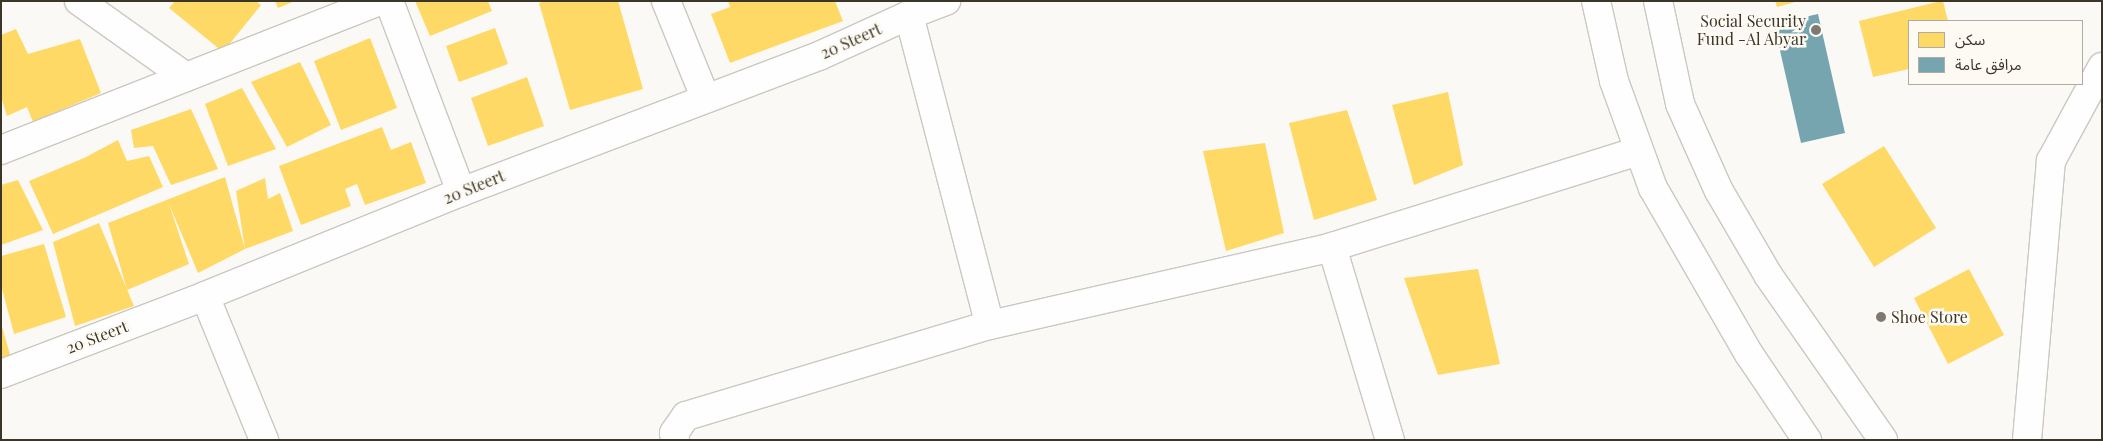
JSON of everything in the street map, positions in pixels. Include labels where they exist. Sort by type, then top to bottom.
[{"type":"street","points":[[79,1],[186,77]]},
{"type":"street","points":[[1,150],[380,1]]},
{"type":"street","points":[[389,1],[461,192]]},
{"type":"street","points":[[666,1],[705,97]]},
{"type":"street","name":"20 Steert","points":[[1,374],[205,296],[461,192],[705,97],[819,56],[909,15],[946,1]]},
{"type":"street","points":[[1596,1],[1614,81],[1653,188],[1749,354],[1807,440]]},
{"type":"street","points":[[1658,1],[1680,104],[1719,191],[1768,275],[1883,440]]},
{"type":"street","points":[[909,15],[990,325]]},
{"type":"street","points":[[2026,440],[2051,161],[2102,67]]},
{"type":"street","points":[[674,440],[674,433],[686,416],[990,325],[1332,247],[1638,151]]},
{"type":"street","points":[[1332,247],[1390,440]]},
{"type":"street","points":[[205,296],[264,440]]},
{"type":"building: سكن","points":[[175,1],[256,1],[261,5],[223,52],[169,8]]},
{"type":"building: سكن","points":[[275,1],[295,1],[278,8]]},
{"type":"building: سكن","points":[[415,1],[488,1],[492,11],[430,36]]},
{"type":"building: سكن","points":[[545,1],[618,1],[643,89],[570,110],[539,3]]},
{"type":"building: سكن","points":[[728,1],[835,1],[843,21],[730,63],[711,14],[730,7]]},
{"type":"building: سكن","points":[[1775,1],[1795,1],[1795,2],[1777,7]]},
{"type":"building: سكن","points":[[1941,1],[1943,1],[1948,20],[1908,20],[1908,69],[1873,77],[1859,21]]},
{"type":"building: سكن","points":[[495,28],[508,64],[459,82],[446,46]]},
{"type":"building: سكن","points":[[16,29],[28,54],[80,39],[101,93],[33,122],[27,107],[7,116],[1,97],[1,35]]},
{"type":"building: سكن","points":[[370,38],[397,108],[341,130],[314,61]]},
{"type":"building: سكن","points":[[300,62],[331,125],[287,147],[251,82]]},
{"type":"building: سكن","points":[[527,77],[544,126],[488,146],[471,98]]},
{"type":"building: سكن","points":[[242,88],[276,149],[228,166],[205,104]]},
{"type":"building: سكن","points":[[1448,92],[1463,165],[1414,185],[1392,105]]},
{"type":"building: سكن","points":[[191,109],[218,169],[171,185],[153,146],[134,148],[131,130]]},
{"type":"building: سكن","points":[[1347,110],[1377,200],[1314,220],[1289,123]]},
{"type":"building: سكن","points":[[382,127],[391,150],[411,142],[426,183],[365,205],[357,184],[345,189],[351,206],[301,225],[279,166]]},
{"type":"building: سكن","points":[[118,140],[127,161],[149,156],[163,187],[53,234],[29,181],[84,158]]},
{"type":"building: سكن","points":[[1265,143],[1284,233],[1226,251],[1203,151]]},
{"type":"building: سكن","points":[[1884,146],[1936,228],[1874,267],[1822,184]]},
{"type":"building: سكن","points":[[225,177],[245,249],[198,273],[169,204],[189,264],[127,290],[108,223]]},
{"type":"building: سكن","points":[[265,178],[268,199],[280,193],[293,231],[245,249],[236,191]]},
{"type":"building: سكن","points":[[18,180],[43,230],[1,245],[1,185]]},
{"type":"building: سكن","points":[[99,223],[134,306],[75,326],[53,242]]},
{"type":"building: سكن","points":[[44,244],[66,317],[14,334],[1,285],[1,256]]},
{"type":"building: سكن","points":[[1478,269],[1500,364],[1438,375],[1404,278]]},
{"type":"building: سكن","points":[[1969,269],[2004,335],[1948,364],[1914,298]]},
{"type":"building: سكن","points":[[1,323],[11,358],[1,361]]},
{"type":"building: مرافق عامة","points":[[1818,14],[1845,133],[1801,143],[1774,24]]},
{"type":"place","name":"Social Security Fund -Al Abyar","points":[[1816,30]]},
{"type":"place","name":"Shoe Store","points":[[1881,317]]}]
